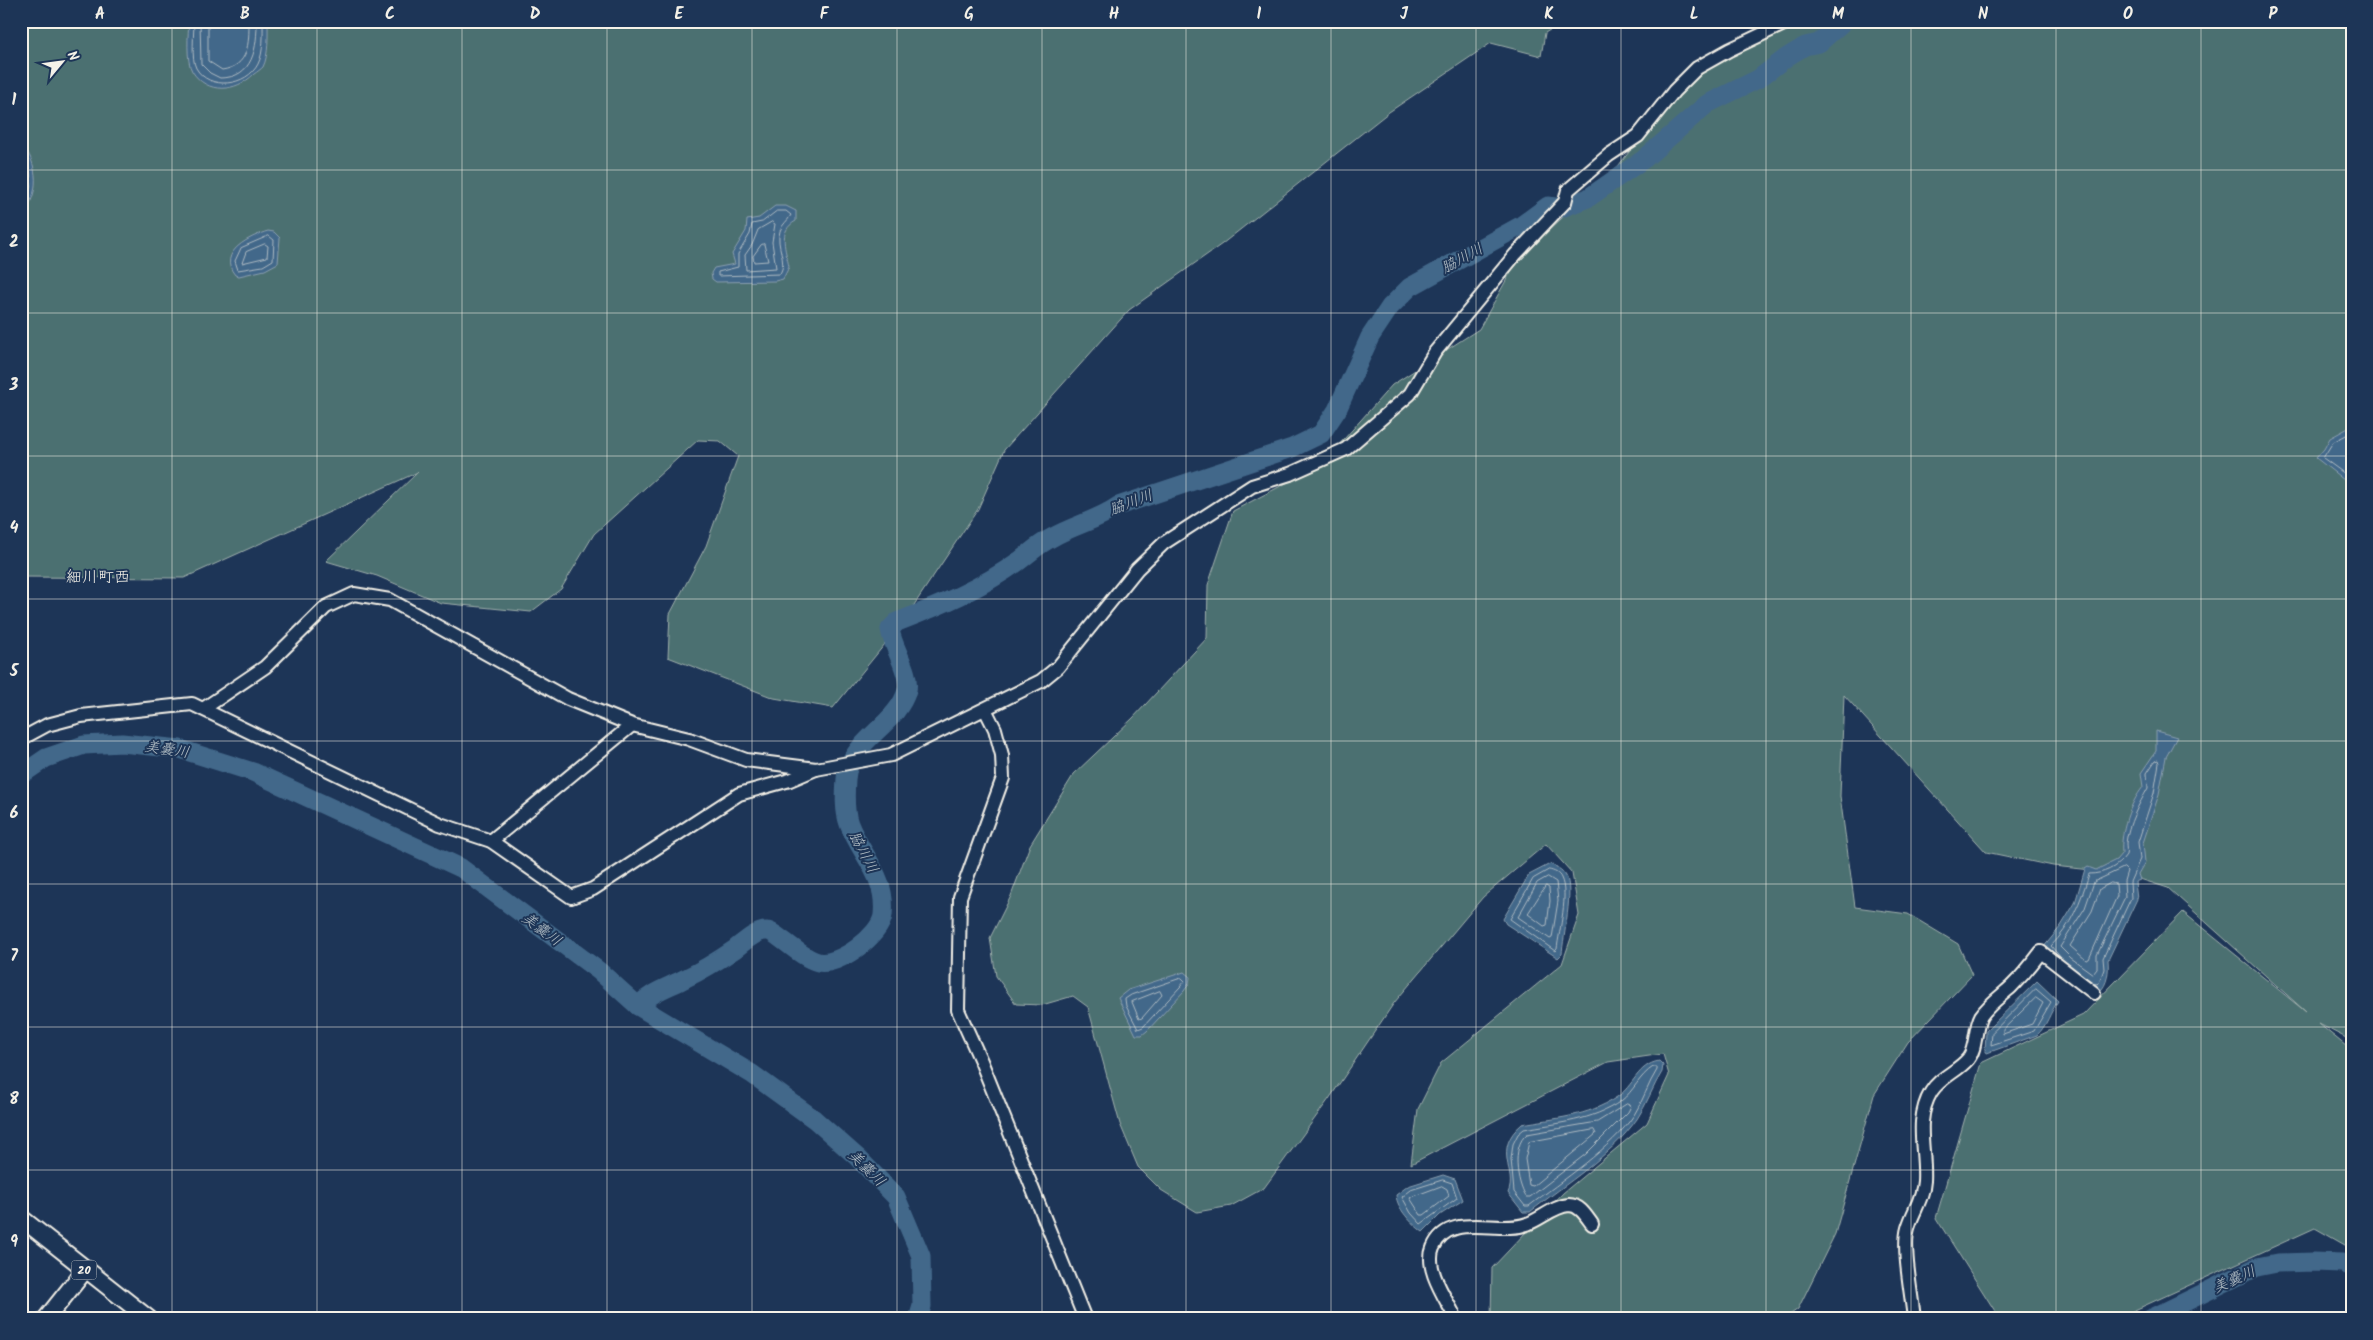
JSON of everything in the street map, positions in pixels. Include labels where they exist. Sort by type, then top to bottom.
[{"type":"main road","name":"20","points":[[21,1218],[149,1319]]},
{"type":"main road","points":[[46,1319],[85,1270]]},
{"type":"street","points":[[21,739],[47,725],[81,716],[192,704],[440,824],[491,841],[570,896],[593,889],[739,794],[790,780],[816,769],[879,757],[909,747],[1041,681],[1058,667],[1137,569],[1164,543],[1252,486],[1290,474],[1346,449],[1410,394],[1435,352],[1515,255],[1565,202],[1568,190],[1609,155],[1638,136],[1674,90],[1697,68],[1729,50],[1790,21]]},
{"type":"street","points":[[203,709],[265,667],[326,607],[354,594],[390,600],[568,699],[632,725],[689,739],[746,760],[816,769]]},
{"type":"street","points":[[985,709],[995,729],[1002,755],[1003,778],[960,897],[958,1010],[981,1061],[1085,1319]]},
{"type":"street","points":[[491,841],[632,725]]},
{"type":"street","points":[[1914,1319],[1906,1243],[1908,1228],[1921,1198],[1924,1181],[1921,1128],[1923,1110],[1932,1091],[1943,1077],[1968,1059],[1972,1052],[1976,1029],[1982,1016],[2013,985],[2041,952],[2094,993]]},
{"type":"street","points":[[1456,1319],[1431,1264],[1433,1248],[1442,1235],[1452,1229],[1468,1226],[1509,1228],[1527,1225],[1556,1209],[1570,1205],[1580,1209],[1592,1224]]},
{"type":"green space","points":[[21,21],[1564,21],[1545,33],[1541,56],[1491,43],[1389,112],[1222,244],[1129,310],[1004,450],[978,509],[902,623],[833,708],[774,698],[668,657],[670,614],[706,546],[738,456],[720,441],[698,440],[594,534],[561,589],[531,612],[441,603],[377,576],[326,561],[418,472],[184,578],[21,577]]},
{"type":"green space","points":[[1775,21],[2352,21],[2352,1041],[2319,1024],[2352,1051],[2352,1249],[2315,1228],[2115,1319],[2000,1319],[1936,1218],[1981,1063],[2083,1015],[2183,912],[2306,1012],[2168,888],[2121,873],[2053,866],[1986,852],[1844,695],[1840,796],[1855,907],[1908,914],[1958,944],[1972,975],[1908,1042],[1874,1095],[1835,1234],[1798,1309],[1784,1319],[1491,1319],[1492,1268],[1563,1193],[1647,1123],[1669,1075],[1663,1054],[1608,1062],[1411,1164],[1418,1109],[1441,1063],[1562,964],[1579,915],[1572,873],[1546,844],[1483,897],[1394,1003],[1329,1099],[1264,1188],[1231,1206],[1197,1212],[1161,1190],[1138,1167],[1120,1124],[1088,1007],[1073,996],[1042,1005],[1016,1004],[996,976],[990,938],[1011,896],[1030,845],[1074,774],[1133,718],[1207,638],[1208,585],[1233,511],[1321,465],[1392,385],[1479,329],[1518,259],[1619,165],[1669,100],[1750,35]]},
{"type":"water","points":[[189,21],[268,21],[267,51],[263,67],[239,85],[222,88],[205,84],[198,79],[190,66],[188,47]]},
{"type":"water","points":[[21,142],[27,151],[34,170],[35,189],[21,216]]},
{"type":"water","points":[[775,206],[786,206],[796,211],[796,221],[786,230],[785,235],[784,241],[789,267],[783,279],[775,281],[716,282],[712,279],[711,273],[714,268],[735,264],[732,254],[746,231],[747,220],[759,218]]},
{"type":"water","points":[[268,231],[274,232],[280,238],[278,263],[265,270],[239,276],[235,275],[230,267],[230,259],[233,252],[245,241]]},
{"type":"water","points":[[2352,426],[2352,479],[2344,480],[2316,458],[2330,438]]},
{"type":"water","points":[[2156,731],[2177,737],[2166,757],[2159,794],[2143,843],[2145,862],[2138,874],[2140,880],[2135,882],[2137,899],[2108,960],[2106,981],[2099,992],[2043,948],[2061,926],[2075,903],[2085,869],[2088,867],[2096,870],[2116,860],[2122,853],[2124,827],[2134,801],[2143,787],[2141,773],[2156,751]]},
{"type":"water","points":[[1550,864],[1566,876],[1569,891],[1562,954],[1558,958],[1506,924],[1503,919],[1529,875]]},
{"type":"water","points":[[1184,972],[1190,977],[1189,984],[1184,991],[1147,1031],[1142,1035],[1136,1035],[1118,998],[1128,990]]},
{"type":"water","points":[[2037,981],[2058,1001],[2043,1027],[2037,1035],[1987,1053],[1985,1052],[1986,1031]]},
{"type":"water","points":[[1659,1061],[1663,1065],[1662,1072],[1641,1113],[1626,1133],[1587,1169],[1530,1212],[1523,1212],[1508,1193],[1510,1177],[1507,1160],[1508,1143],[1522,1124],[1571,1116],[1606,1104],[1623,1092],[1641,1071],[1652,1063]]},
{"type":"water","points":[[1443,1175],[1455,1179],[1463,1200],[1440,1215],[1423,1232],[1402,1211],[1396,1195],[1408,1186]]},
{"type":"waterway","name":"脇川川","points":[[638,1006],[655,993],[711,965],[750,937],[763,931],[771,932],[811,960],[818,962],[836,960],[847,955],[867,940],[875,931],[883,915],[881,889],[872,867],[854,836],[847,819],[846,779],[849,766],[855,754],[894,713],[902,702],[907,690],[908,683],[904,668],[891,636],[890,629],[897,622],[975,588],[1005,571],[1039,545],[1118,506],[1292,448],[1321,434],[1337,410],[1370,337],[1390,307],[1410,287],[1522,225],[1548,206],[1562,208],[1588,198],[1644,159],[1707,104],[1758,79],[1805,46],[1819,43],[1844,21]]},
{"type":"waterway","name":"美嚢川","points":[[21,775],[46,758],[84,745],[122,743],[180,749],[253,772],[461,868],[599,971],[638,1006],[752,1074],[814,1119],[857,1157],[896,1197],[921,1256],[922,1306],[918,1319]]},
{"type":"waterway","name":"美嚢川","points":[[2150,1319],[2257,1267],[2277,1263],[2314,1262],[2342,1263],[2352,1267]]},
{"type":"district","name":"細川町西","points":[[98,576]]}]
